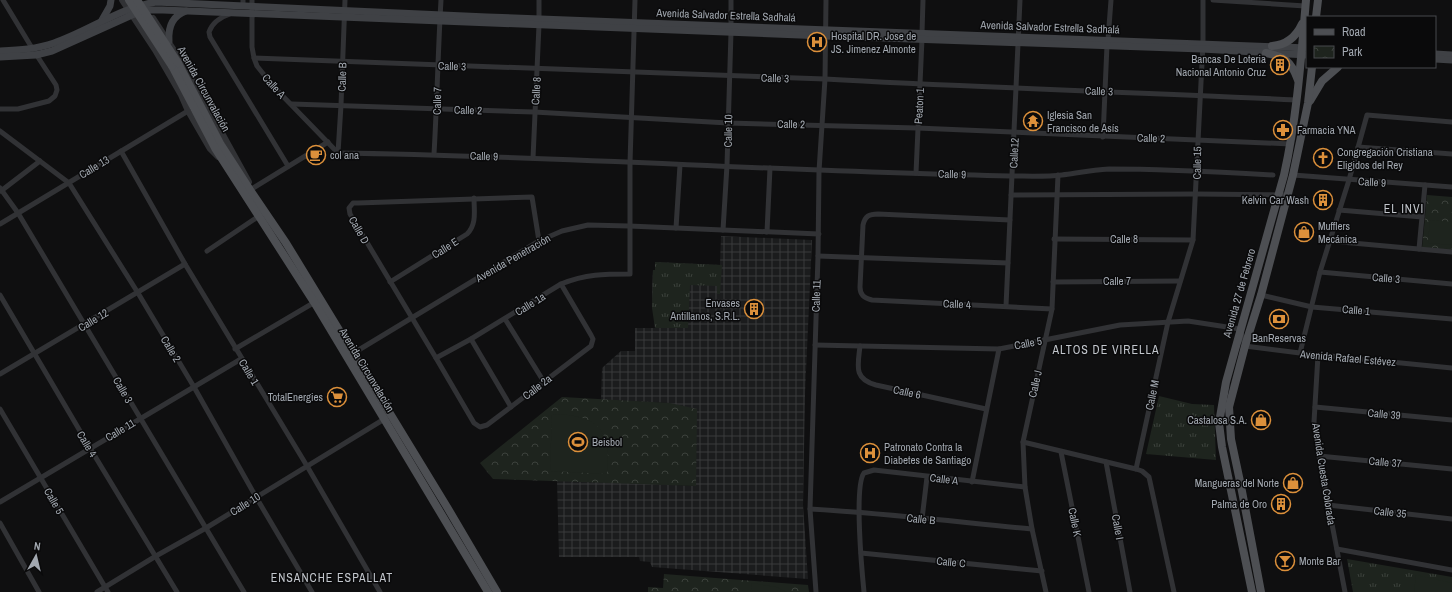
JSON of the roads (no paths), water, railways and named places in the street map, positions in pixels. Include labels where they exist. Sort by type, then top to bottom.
[{"type":"main road","points":[[102,21],[110,6],[111,0]]},
{"type":"main road","name":"Avenida Circunvalación","points":[[129,0],[175,64],[223,162],[258,216],[317,301]]},
{"type":"main road","points":[[1317,16],[1318,0]]},
{"type":"main road","name":"Avenida Salvador Estrella Sadhalá","points":[[130,12],[143,4],[156,2],[235,12],[252,7],[439,18],[1304,51]]},
{"type":"main road","name":"Avenida Salvador Estrella Sadhalá","points":[[186,5],[243,3],[252,7]]},
{"type":"main road","name":"Avenida 27 de Febrero","points":[[1252,592],[1222,447],[1219,422],[1226,382],[1291,144],[1298,81],[1304,51],[1304,22],[1306,3]]},
{"type":"main road","name":"Avenida Circunvalación","points":[[143,4],[221,145],[286,243],[317,301],[350,355],[392,416],[497,592]]},
{"type":"main road","points":[[169,41],[168,32],[171,23],[186,5]]},
{"type":"main road","points":[[0,51],[32,48],[56,43],[102,21],[130,12]]},
{"type":"main road","points":[[0,58],[36,55],[64,47],[130,12]]},
{"type":"main road","points":[[1269,50],[1291,39],[1304,22]]},
{"type":"main road","points":[[1269,50],[1284,57],[1289,62],[1298,81]]},
{"type":"main road","points":[[1436,54],[1452,55]]},
{"type":"main road","points":[[1436,59],[1452,60]]},
{"type":"main road","name":"Avenida 27 de Febrero","points":[[1261,592],[1231,439],[1229,407],[1293,175],[1308,103],[1312,68]]},
{"type":"main road","points":[[1308,103],[1322,80],[1337,68]]},
{"type":"main road","name":"Avenida Circunvalación","points":[[350,355],[384,420],[488,592]]},
{"type":"street","points":[[0,109],[18,109],[49,101],[55,96],[57,90],[56,85],[3,0]]},
{"type":"street","name":"Avenida Circunvalación","points":[[122,0],[155,50],[181,94],[188,111],[210,149],[223,162]]},
{"type":"street","name":"Calle B","points":[[338,153],[345,0]]},
{"type":"street","name":"Calle 7","points":[[434,154],[437,109],[440,0]]},
{"type":"street","name":"Calle 8","points":[[533,158],[539,0]]},
{"type":"street","points":[[629,226],[635,0]]},
{"type":"street","name":"Calle 10","points":[[723,230],[727,165],[731,0]]},
{"type":"street","name":"Calle 11","points":[[816,592],[810,509],[818,256],[819,171],[825,79],[826,0]]},
{"type":"street","name":"Peaton 1","points":[[916,173],[923,0]]},
{"type":"street","name":"Calle12","points":[[1006,306],[1020,0]]},
{"type":"street","points":[[1103,137],[1107,43],[1111,0]]},
{"type":"street","name":"Calle 15","points":[[1168,322],[1193,240],[1203,0]]},
{"type":"street","points":[[1213,0],[1306,3]]},
{"type":"street","name":"Avenida Circunvalación","points":[[143,4],[169,41],[190,75],[247,179],[250,190]]},
{"type":"street","name":"Calle A","points":[[252,7],[252,47],[254,58],[265,77],[338,153]]},
{"type":"street","points":[[235,12],[223,17],[213,24],[209,32],[210,37],[288,166]]},
{"type":"street","name":"Calle 3","points":[[254,58],[437,66],[825,79],[920,85],[1106,91],[1297,100]]},
{"type":"street","name":"Calle 2","points":[[292,104],[534,112],[728,123],[917,128],[1291,144]]},
{"type":"street","name":"Calle 13","points":[[0,224],[188,111]]},
{"type":"street","points":[[1300,353],[1320,272],[1349,180],[1367,115],[1452,122]]},
{"type":"street","name":"Calle 2","points":[[0,131],[68,182],[138,293],[194,387],[312,592]]},
{"type":"street","points":[[250,190],[328,142]]},
{"type":"street","points":[[1358,147],[1452,154]]},
{"type":"street","name":"Calle 1","points":[[121,151],[185,264],[307,466],[380,592]]},
{"type":"street","name":"Calle 9","points":[[338,153],[434,154],[680,165],[727,165],[819,171],[1012,176],[1058,175],[1106,169],[1197,171],[1273,175]]},
{"type":"street","points":[[1,190],[40,161]]},
{"type":"street","points":[[676,228],[680,165]]},
{"type":"street","points":[[767,232],[770,168]]},
{"type":"street","name":"Calle J","points":[[1046,592],[1032,529],[1025,487],[1023,442],[1052,309],[1058,175]]},
{"type":"street","name":"Calle 9","points":[[1293,175],[1452,187]]},
{"type":"street","points":[[1419,249],[1425,185]]},
{"type":"street","name":"Calle 3","points":[[1,190],[18,213],[244,592]]},
{"type":"street","points":[[1011,196],[1196,194],[1287,196]]},
{"type":"street","name":"Calle D","points":[[480,427],[474,423],[350,214],[349,208],[352,204],[358,203],[532,196],[539,242]]},
{"type":"street","name":"Calle E","points":[[390,282],[468,234],[474,221],[474,198]]},
{"type":"street","points":[[1339,210],[1422,217]]},
{"type":"street","points":[[861,258],[863,225],[867,216],[878,214],[1010,220]]},
{"type":"street","points":[[206,251],[258,216]]},
{"type":"street","name":"Avenida Penetración","points":[[350,355],[539,242],[562,231],[588,225],[818,234]]},
{"type":"street","name":"Calle 1a","points":[[436,358],[471,339],[561,284],[576,278],[590,275],[630,274],[629,226]]},
{"type":"street","name":"Calle 8","points":[[1054,239],[1193,240]]},
{"type":"street","points":[[1330,242],[1452,252]]},
{"type":"street","points":[[818,256],[1008,263]]},
{"type":"street","name":"Calle 4","points":[[861,258],[860,291],[863,297],[872,300],[1052,309]]},
{"type":"street","name":"Calle 12","points":[[0,374],[185,264]]},
{"type":"street","name":"Calle 3","points":[[1320,272],[1452,284]]},
{"type":"street","name":"Calle 7","points":[[1053,282],[1180,281]]},
{"type":"street","name":"Calle 2a","points":[[480,427],[487,425],[591,346],[591,335],[561,284]]},
{"type":"street","name":"Calle 4","points":[[0,295],[177,592]]},
{"type":"street","name":"Calle 1","points":[[1261,295],[1312,307],[1452,319]]},
{"type":"street","points":[[235,349],[317,301]]},
{"type":"street","points":[[504,319],[544,382]]},
{"type":"street","name":"Calle 5","points":[[814,345],[999,349],[1120,325],[1188,321],[1240,329]]},
{"type":"street","name":"Calle M","points":[[1136,469],[1168,322]]},
{"type":"street","points":[[1240,329],[1245,346]]},
{"type":"street","points":[[471,339],[511,406]]},
{"type":"street","name":"Calle 6","points":[[860,346],[858,371],[860,378],[865,382],[986,409]]},
{"type":"street","name":"Avenida Rafael Estévez","points":[[1245,346],[1318,355],[1452,368]]},
{"type":"street","points":[[972,482],[999,349]]},
{"type":"street","name":"Avenida Cuesta Colorada","points":[[1318,355],[1314,422],[1328,505],[1346,592]]},
{"type":"street","name":"Calle 11","points":[[0,502],[241,359]]},
{"type":"street","name":"Calle 39","points":[[1315,407],[1452,420]]},
{"type":"street","name":"Calle 5","points":[[0,409],[107,590]]},
{"type":"street","name":"Calle 10","points":[[98,592],[107,590],[156,556],[206,528],[392,416]]},
{"type":"street","points":[[1023,442],[1136,469],[1142,471],[1149,477],[1174,592]]},
{"type":"street","name":"Calle K","points":[[1061,452],[1089,592]]},
{"type":"street","name":"Calle 37","points":[[1319,456],[1452,469]]},
{"type":"street","name":"Calle I","points":[[1106,462],[1130,592]]},
{"type":"street","name":"Calle A","points":[[859,512],[860,481],[864,473],[874,470],[1025,487]]},
{"type":"street","points":[[922,519],[927,477]]},
{"type":"street","name":"Calle 35","points":[[1328,505],[1452,519]]},
{"type":"street","name":"Calle B","points":[[810,509],[859,512],[1032,529]]},
{"type":"street","points":[[859,512],[864,592]]},
{"type":"street","points":[[0,523],[39,592]]},
{"type":"street","points":[[1337,549],[1452,570]]},
{"type":"street","name":"Calle C","points":[[861,553],[1042,571]]},
{"type":"place","name":"Hospital DR. Jose de JS. Jimenez Almonte","points":[[817,42]]},
{"type":"place","name":"Bancas De Loteria Nacional Antonio Cruz","points":[[1280,65]]},
{"type":"place","name":"Iglesia San Francisco de Asís","points":[[1033,121]]},
{"type":"place","name":"Farmacia YNA","points":[[1283,130]]},
{"type":"place","name":"col ana","points":[[316,155]]},
{"type":"place","name":"Congregación Cristiana Eligidos del Rey","points":[[1323,158]]},
{"type":"place","name":"Kelvin Car Wash","points":[[1323,200]]},
{"type":"place","name":"Mufflers Mecánica","points":[[1304,232]]},
{"type":"place","name":"Envases Antillanos, S.R.L.","points":[[754,309]]},
{"type":"place","name":"BanReservas","points":[[1279,319]]},
{"type":"place","name":"TotalEnergies","points":[[337,397]]},
{"type":"place","name":"Castalosa S.A.","points":[[1261,420]]},
{"type":"place","name":"Beisbol","points":[[578,442]]},
{"type":"place","name":"Patronato Contra la Diabetes de Santiago","points":[[870,453]]},
{"type":"place","name":"Mangueras del Norte","points":[[1293,483]]},
{"type":"place","name":"Palma de Oro","points":[[1281,504]]},
{"type":"place","name":"Monte Bar","points":[[1285,561]]},
{"type":"district","name":"EL INVI","points":[[1404,209]]},
{"type":"district","name":"ALTOS DE VIRELLA","points":[[1106,350]]},
{"type":"district","name":"ENSANCHE ESPALLAT","points":[[332,578]]}]
